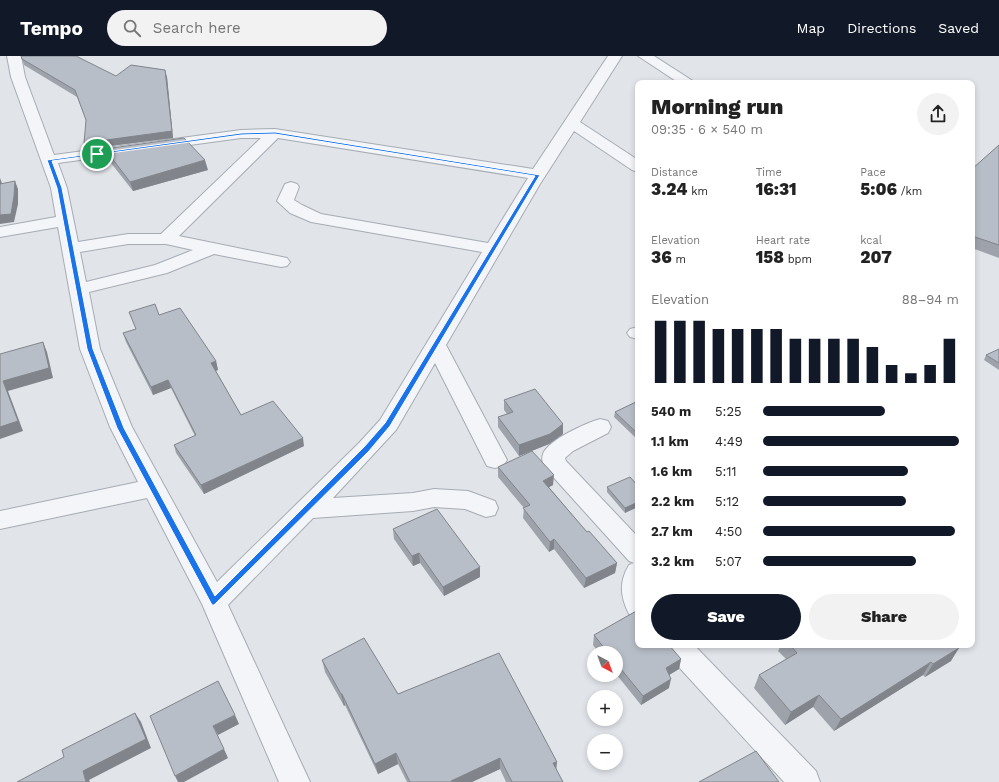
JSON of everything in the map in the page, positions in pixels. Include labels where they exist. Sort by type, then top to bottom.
[{"type":"street","points":[[14,56],[12,78],[49,160],[59,188],[90,349],[121,428],[214,602],[295,782]]},
{"type":"street","points":[[214,602],[367,449],[388,425],[538,175],[615,56]]},
{"type":"street","points":[[645,56],[684,80]]},
{"type":"street","points":[[572,123],[635,165]]},
{"type":"street","points":[[49,160],[241,134],[275,133],[538,175]]},
{"type":"street","points":[[166,239],[275,133]]},
{"type":"street","points":[[291,187],[285,201],[296,209],[317,218],[493,249]]},
{"type":"street","points":[[0,232],[66,220]]},
{"type":"street","points":[[71,248],[128,239],[166,239],[281,262]]},
{"type":"street","points":[[79,289],[161,269],[211,249]]},
{"type":"street","points":[[436,346],[495,460]]},
{"type":"street","points":[[600,427],[565,446],[554,455],[554,463],[635,551]]},
{"type":"street","points":[[0,520],[153,488]]},
{"type":"street","points":[[307,509],[413,502],[434,498],[468,500],[486,508]]},
{"type":"street","points":[[635,576],[635,597]]},
{"type":"street","points":[[679,648],[805,782]]},
{"type":"building","points":[[21,56],[76,56],[116,76],[131,65],[165,70],[172,131],[84,143],[86,120],[75,90],[22,59]]},
{"type":"building","points":[[184,138],[205,160],[130,182],[105,149]]},
{"type":"building","points":[[999,145],[999,245],[975,237],[975,166]]},
{"type":"building","points":[[15,181],[11,214],[0,215],[0,184]]},
{"type":"building","points":[[155,304],[159,315],[180,308],[216,361],[211,363],[241,415],[273,401],[303,438],[201,485],[174,445],[196,435],[168,380],[151,387],[123,333],[136,329],[129,312]]},
{"type":"building","points":[[43,342],[49,368],[3,381],[18,421],[0,427],[0,354]]},
{"type":"building","points":[[999,349],[999,363],[986,355]]},
{"type":"building","points":[[535,389],[563,424],[550,434],[519,445],[498,417],[513,412],[504,400]]},
{"type":"building","points":[[635,402],[635,431],[615,412]]},
{"type":"building","points":[[532,451],[554,475],[543,481],[587,532],[589,531],[617,563],[586,578],[554,539],[550,542],[523,508],[530,505],[498,467]]},
{"type":"building","points":[[630,477],[635,483],[635,503],[625,508],[607,487]]},
{"type":"building","points":[[437,509],[480,567],[443,587],[419,553],[412,556],[393,529]]},
{"type":"building","points":[[635,612],[635,648],[672,648],[681,659],[666,668],[671,679],[643,696],[623,672],[623,646],[603,646],[594,635]]},
{"type":"building","points":[[364,638],[398,694],[499,653],[557,762],[553,763],[563,782],[512,782],[500,758],[451,781],[452,782],[410,782],[396,753],[375,764],[342,694],[322,660]]},
{"type":"building","points":[[793,648],[959,648],[933,664],[931,662],[841,719],[819,695],[791,712],[759,675],[797,653]]},
{"type":"building","points":[[218,681],[235,715],[213,726],[224,749],[175,776],[150,716]]},
{"type":"building","points":[[135,713],[146,739],[83,771],[86,782],[17,782],[64,757],[62,750]]},
{"type":"building","points":[[756,751],[779,782],[699,782]]},
{"type":"route","points":[[275,133],[538,175],[388,425],[367,449],[214,602],[121,428],[90,349],[59,188],[49,160],[97,154],[241,134],[275,133]]}]
